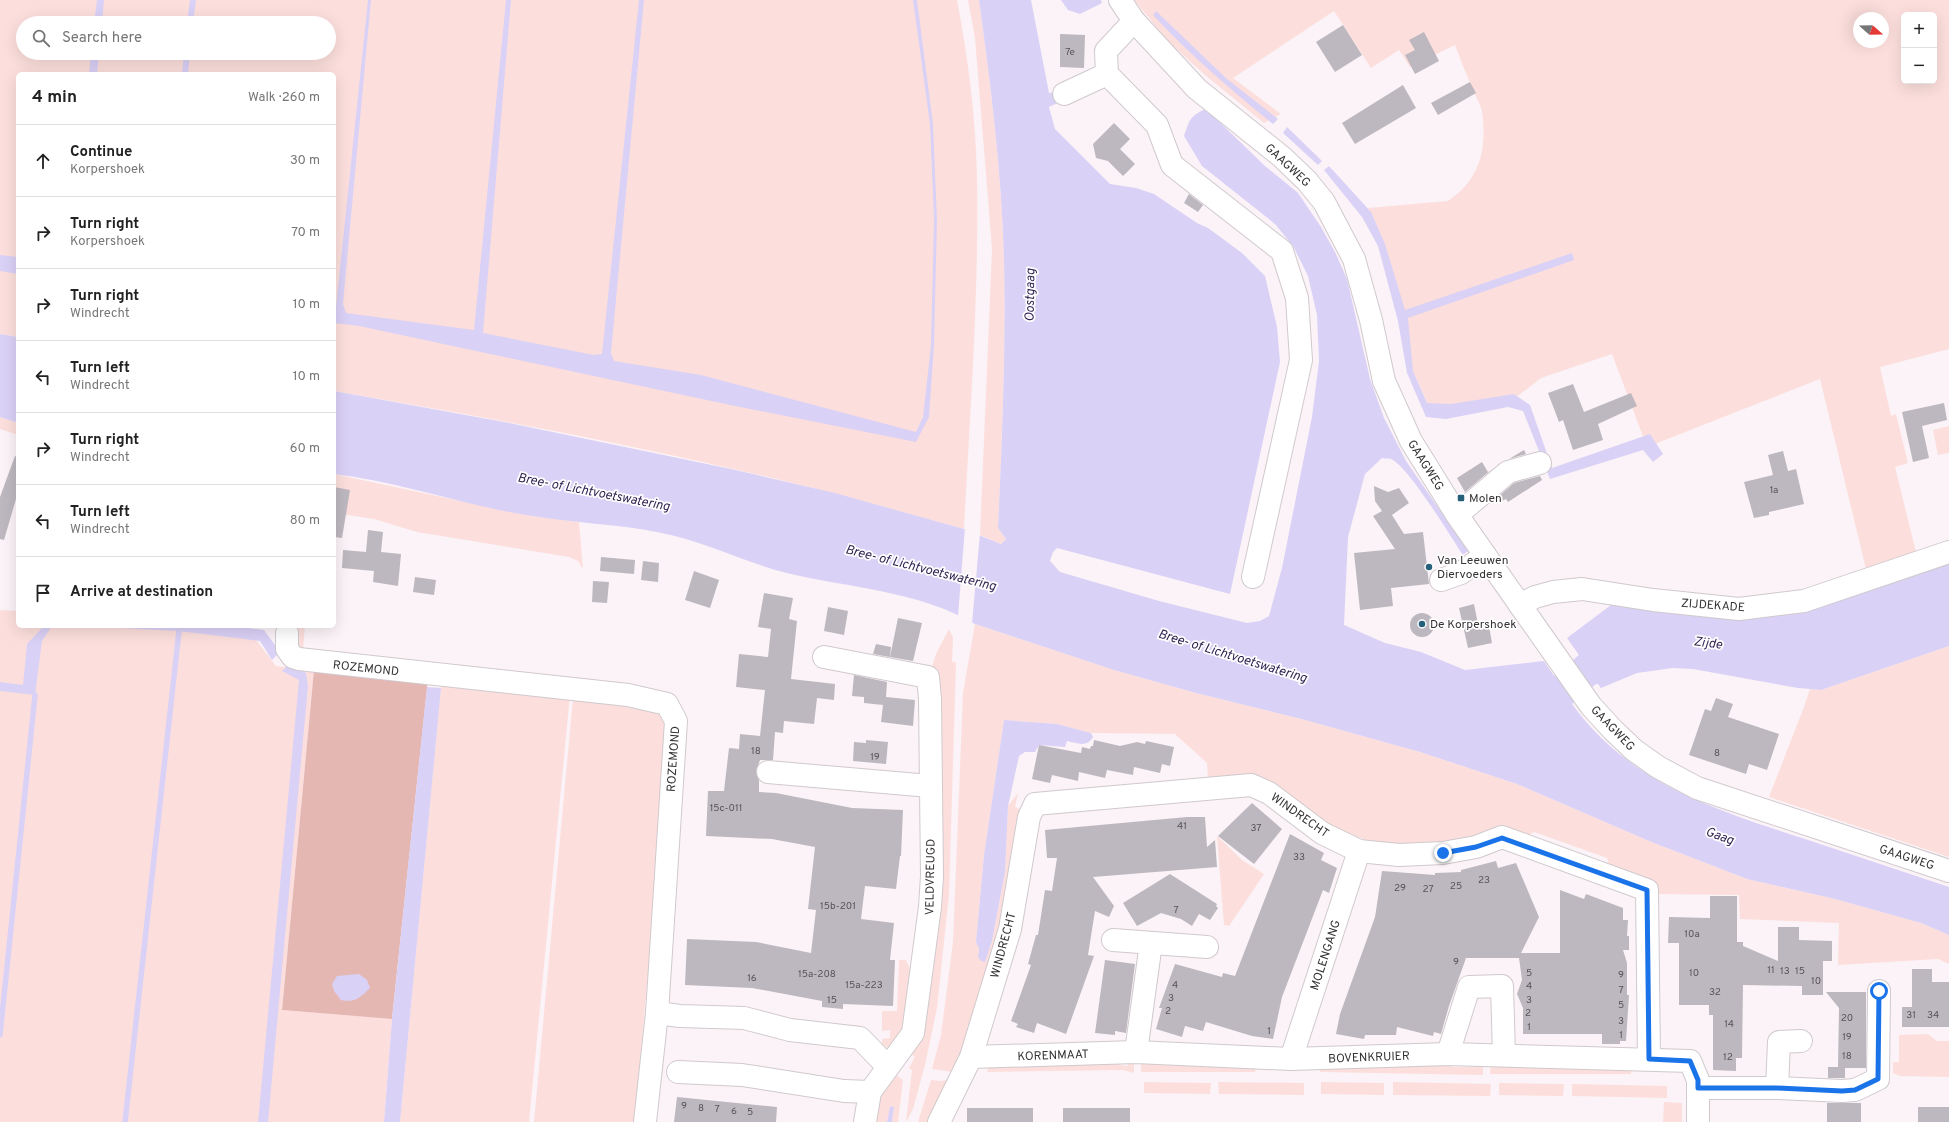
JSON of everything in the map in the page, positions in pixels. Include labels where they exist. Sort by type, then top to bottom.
[{"type":"street","name":"GAAGWEG","points":[[1120,0],[1134,21],[1197,89],[1282,157],[1307,181],[1324,202],[1354,259],[1372,320],[1384,381],[1411,442],[1457,515],[1591,706],[1634,750],[1658,767],[1697,788],[1949,870]]},
{"type":"street","points":[[1134,21],[1106,51],[1107,74],[1156,125],[1172,165],[1282,251],[1297,298],[1301,360],[1253,577]]},
{"type":"street","points":[[1064,94],[1107,74]]},
{"type":"street","points":[[1457,515],[1508,472],[1540,463]]},
{"type":"street","name":"ZIJDEKADE","points":[[1520,605],[1535,596],[1553,592],[1582,590],[1653,600],[1739,609],[1804,601],[1949,552]]},
{"type":"street","points":[[1441,580],[1461,573],[1485,556]]},
{"type":"street","name":"ROZEMOND","points":[[287,633],[287,648],[289,653],[298,659],[314,662],[628,695],[667,704],[676,721],[657,1013],[645,1122]]},
{"type":"street","name":"VELDVREUGD","points":[[824,657],[928,677],[930,699],[932,876],[930,907],[913,1033],[870,1092],[865,1122]]},
{"type":"street","points":[[768,772],[930,786]]},
{"type":"street","name":"WINDRECHT","points":[[939,1122],[971,1057],[1010,929],[1029,817],[1035,804],[1251,785],[1269,792],[1322,833],[1359,850],[1399,855],[1443,853],[1476,847],[1502,838],[1647,890],[1649,1059]]},
{"type":"street","name":"MOLENGANG","points":[[1291,1059],[1359,850]]},
{"type":"street","points":[[1113,940],[1207,947]]},
{"type":"street","points":[[1136,1052],[1151,943]]},
{"type":"street","points":[[1448,1054],[1470,987],[1502,986],[1504,1055]]},
{"type":"street","points":[[1698,1088],[1855,1090],[1878,1079],[1879,991]]},
{"type":"street","points":[[657,1013],[680,1016],[744,1018],[791,1030],[860,1038],[888,1067]]},
{"type":"street","points":[[1777,1088],[1778,1042],[1801,1041]]},
{"type":"street","name":"KORENMAAT","points":[[971,1057],[1136,1052],[1291,1059]]},
{"type":"street","name":"BOVENKRUIER","points":[[1291,1059],[1448,1054],[1649,1059]]},
{"type":"street","points":[[1649,1059],[1690,1061],[1698,1080],[1698,1122]]},
{"type":"street","points":[[678,1072],[742,1075],[844,1091],[870,1092]]},
{"type":"shaded area","points":[[0,0],[957,0],[971,88],[977,178],[977,266],[964,529],[774,478],[649,450],[460,413],[336,391],[336,72],[16,72],[16,337],[0,334]]},
{"type":"shaded area","points":[[968,0],[979,0],[992,98],[1001,196],[1004,262],[1004,362],[998,528],[1006,539],[1001,544],[980,535],[992,249],[975,38]]},
{"type":"shaded area","points":[[1134,0],[1949,0],[1949,349],[1880,367],[1891,416],[1896,414],[1908,463],[1895,467],[1916,552],[1866,569],[1820,379],[1647,447],[1612,354],[1541,378],[1510,402],[1449,409],[1427,403],[1413,371],[1391,268],[1368,208],[1448,201],[1468,183],[1475,173],[1482,150],[1482,111],[1455,45],[1410,67],[1399,50],[1371,68],[1334,11],[1233,78],[1281,114],[1264,123],[1205,75],[1169,42]]},
{"type":"shaded area","points":[[0,417],[16,422],[16,434],[0,429]]},
{"type":"shaded area","points":[[1949,426],[1949,453],[1938,455],[1933,430]]},
{"type":"shaded area","points":[[336,474],[531,516],[579,522],[583,569],[578,561],[569,557],[417,532],[374,519],[336,513]]},
{"type":"shaded area","points":[[0,610],[16,611],[16,628],[181,628],[256,640],[276,666],[314,670],[282,1010],[392,1019],[384,1122],[0,1122]]},
{"type":"shaded area","points":[[975,624],[1114,670],[1420,752],[1517,784],[1649,841],[1747,879],[1835,899],[1921,923],[1949,935],[1949,964],[1938,959],[1838,965],[1839,923],[1740,919],[1739,895],[1658,894],[1649,880],[1609,865],[1607,858],[1534,832],[1526,836],[1428,849],[1373,842],[1321,821],[1208,780],[1207,763],[1175,734],[1091,733],[1057,724],[1004,720],[984,855],[976,942],[979,949],[978,957],[985,962],[992,941],[1005,872],[1008,806],[1018,793],[1015,807],[1024,811],[1005,922],[957,1061],[959,1067],[952,1072],[932,1069],[941,1035],[953,942],[963,693]]},
{"type":"shaded area","points":[[282,628],[305,628],[303,649],[290,644]]},
{"type":"shaded area","points":[[949,629],[953,638],[952,661],[956,663],[949,895],[937,1008],[925,1065],[913,1109],[906,1122],[912,1070],[909,1068],[915,1057],[910,1053],[921,1032],[930,674],[936,654]]},
{"type":"shaded area","points":[[1949,646],[1949,857],[1769,797],[1810,689],[1821,690]]},
{"type":"shaded area","points":[[314,670],[428,679],[392,1019],[282,1010]]},
{"type":"shaded area","points":[[441,685],[570,695],[529,1122],[400,1122]]},
{"type":"shaded area","points":[[573,698],[651,707],[662,715],[669,729],[635,1122],[534,1122]]},
{"type":"shaded area","points":[[1217,836],[1242,860],[1264,874],[1229,926],[1224,925]]},
{"type":"shaded area","points":[[899,960],[906,960],[912,973],[906,1028],[893,1047],[888,1048],[882,1044],[882,1039],[890,1038],[890,1030],[882,1031],[882,1011],[897,1011]]},
{"type":"shaded area","points":[[1928,1034],[1937,1041],[1949,1041],[1949,1077],[1900,1076],[1893,1073],[1893,1062],[1899,1062],[1899,1035]]},
{"type":"shaded area","points":[[1120,1058],[1120,1065],[1127,1066],[1128,1064],[1134,1063],[1134,1073],[1123,1070],[987,1072],[989,1064]]},
{"type":"shaded area","points":[[1491,1060],[1631,1067],[1631,1074],[1490,1074]]},
{"type":"shaded area","points":[[1451,1061],[1451,1067],[1483,1067],[1483,1075],[1320,1072],[1320,1066]]},
{"type":"shaded area","points":[[1141,1063],[1256,1068],[1255,1072],[1141,1072]]},
{"type":"shaded area","points":[[895,1074],[903,1080],[898,1122],[892,1122],[894,1107],[890,1106],[887,1122],[875,1122],[881,1097]]},
{"type":"shaded area","points":[[953,1079],[943,1089],[928,1122],[918,1122],[931,1080],[941,1081]]},
{"type":"shaded area","points":[[1144,1082],[1211,1083],[1210,1094],[1144,1093]]},
{"type":"shaded area","points":[[1218,1082],[1304,1083],[1304,1095],[1219,1094]]},
{"type":"shaded area","points":[[1321,1082],[1384,1083],[1384,1095],[1321,1094]]},
{"type":"shaded area","points":[[1393,1082],[1491,1084],[1490,1096],[1393,1095]]},
{"type":"shaded area","points":[[1499,1083],[1564,1084],[1563,1096],[1499,1095]]},
{"type":"shaded area","points":[[1572,1084],[1667,1086],[1667,1098],[1572,1096]]},
{"type":"shaded area","points":[[1664,1102],[1682,1103],[1682,1122],[1663,1122]]},
{"type":"water","points":[[97,0],[104,0],[103,16],[95,16]]},
{"type":"water","points":[[190,0],[196,0],[194,16],[188,16]]},
{"type":"water","points":[[368,0],[371,0],[343,304],[346,313],[474,330],[506,0],[511,0],[483,333],[594,355],[602,354],[639,0],[644,0],[611,353],[614,361],[701,375],[916,432],[923,417],[931,345],[934,220],[930,124],[913,0],[917,0],[933,124],[937,220],[934,345],[929,417],[916,442],[735,406],[359,326],[336,323],[336,307]]},
{"type":"water","points":[[979,0],[1031,0],[1049,93],[1067,89],[1070,97],[1049,107],[1055,129],[1110,184],[1136,188],[1154,194],[1197,223],[1208,228],[1242,253],[1265,276],[1277,327],[1280,362],[1230,594],[1057,548],[1053,552],[1050,561],[1060,572],[1159,601],[1247,623],[1260,621],[1269,616],[1282,568],[1312,417],[1319,361],[1317,315],[1308,276],[1293,246],[1275,224],[1202,166],[1184,136],[1193,116],[1206,109],[1265,166],[1298,193],[1321,227],[1335,252],[1347,279],[1370,379],[1384,418],[1406,461],[1468,551],[1463,555],[1408,474],[1391,459],[1382,458],[1365,474],[1348,537],[1344,625],[1385,643],[1421,652],[1465,670],[1544,661],[1554,676],[1579,655],[1567,638],[1615,602],[1735,615],[1949,562],[1949,646],[1821,690],[1798,688],[1693,669],[1673,668],[1637,673],[1601,688],[1598,684],[1596,684],[1572,704],[1595,732],[1620,755],[1677,791],[1707,805],[1739,817],[1949,887],[1949,935],[1921,923],[1835,899],[1747,879],[1649,841],[1517,784],[1420,752],[1114,670],[975,624],[931,604],[908,597],[787,573],[690,540],[657,532],[507,512],[409,488],[336,474],[336,391],[504,422],[731,469],[835,493],[964,529],[1001,544],[1006,539],[998,528],[1004,362],[1004,262],[1001,196],[988,65]]},
{"type":"water","points":[[1061,0],[1101,0],[1102,3],[1080,14],[1068,10]]},
{"type":"water","points":[[1156,11],[1227,79],[1278,119],[1273,124],[1211,72],[1153,15]]},
{"type":"water","points":[[90,60],[98,60],[97,72],[89,72]]},
{"type":"water","points":[[183,60],[189,60],[188,72],[182,72]]},
{"type":"water","points":[[1287,127],[1322,161],[1318,165],[1283,133]]},
{"type":"water","points":[[1329,166],[1371,212],[1385,244],[1405,310],[1572,253],[1574,260],[1408,318],[1413,371],[1427,403],[1451,404],[1514,394],[1530,405],[1552,468],[1650,434],[1663,454],[1653,462],[1643,450],[1550,479],[1523,411],[1508,407],[1446,419],[1426,417],[1407,373],[1398,321],[1378,246],[1362,217],[1324,170]]},
{"type":"water","points":[[0,255],[16,257],[16,274],[0,271]]},
{"type":"water","points":[[0,334],[16,337],[16,422],[0,417]]},
{"type":"water","points":[[42,628],[51,628],[42,641],[35,695],[0,691],[0,682],[23,685],[27,644]]},
{"type":"water","points":[[120,628],[248,628],[264,630],[280,652],[272,660],[260,641],[179,631]]},
{"type":"water","points":[[289,664],[306,673],[308,686],[268,1122],[258,1122],[299,680],[282,671]]},
{"type":"water","points":[[427,687],[441,688],[400,1122],[384,1122],[392,1019]]},
{"type":"water","points":[[1004,720],[1057,724],[1091,733],[1093,737],[1088,743],[1085,744],[1067,741],[1065,747],[1039,745],[1035,752],[1025,752],[1019,756],[1008,806],[1005,872],[992,941],[985,962],[981,961],[978,957],[979,949],[976,942],[984,855]]},
{"type":"water","points":[[359,974],[367,980],[370,988],[357,999],[350,1001],[341,1000],[334,991],[332,984],[337,976]]},
{"type":"water","points":[[890,1106],[894,1107],[892,1122],[887,1122]]},
{"type":"pier","points":[[965,527],[980,533],[972,624],[958,616]]},
{"type":"building","points":[[1343,25],[1362,55],[1335,72],[1316,42]]},
{"type":"building","points":[[1424,32],[1439,61],[1415,74],[1405,55],[1415,50],[1409,40]]},
{"type":"building","points":[[1060,34],[1085,35],[1084,68],[1060,67]]},
{"type":"building","points":[[1470,82],[1476,93],[1438,115],[1431,103]]},
{"type":"building","points":[[1403,85],[1416,108],[1355,144],[1342,123]]},
{"type":"building","points":[[1114,123],[1130,139],[1120,149],[1135,164],[1123,176],[1108,161],[1096,158],[1093,144]]},
{"type":"building","points":[[1189,194],[1203,205],[1198,212],[1184,203]]},
{"type":"building","points":[[1573,384],[1584,412],[1631,393],[1637,406],[1598,424],[1603,440],[1573,450],[1563,420],[1559,422],[1548,393]]},
{"type":"building","points":[[1944,403],[1947,420],[1922,426],[1929,458],[1913,462],[1902,412]]},
{"type":"building","points":[[1524,450],[1526,454],[1509,459]]},
{"type":"building","points":[[1783,451],[1788,471],[1796,469],[1804,504],[1769,512],[1769,515],[1754,518],[1744,482],[1773,475],[1768,455]]},
{"type":"building","points":[[16,456],[16,499],[4,540],[0,539],[0,497]]},
{"type":"building","points":[[1482,462],[1488,472],[1492,469],[1465,492],[1457,478]]},
{"type":"building","points":[[1540,476],[1542,480],[1508,502],[1506,499],[1502,501],[1499,496],[1514,483]]},
{"type":"building","points":[[1374,486],[1388,492],[1399,488],[1409,503],[1392,515],[1404,534],[1423,532],[1429,584],[1391,588],[1393,606],[1360,610],[1354,553],[1395,549],[1373,516],[1382,511],[1375,501]]},
{"type":"building","points":[[336,487],[350,490],[342,538],[336,537]]},
{"type":"building","points":[[368,530],[383,532],[381,552],[401,554],[398,586],[373,582],[374,571],[342,568],[343,550],[366,552]]},
{"type":"building","points":[[601,557],[635,560],[634,574],[600,571]]},
{"type":"building","points":[[643,561],[659,563],[658,582],[641,580]]},
{"type":"building","points":[[694,571],[719,580],[710,608],[685,600]]},
{"type":"building","points":[[415,577],[436,580],[434,595],[413,592]]},
{"type":"building","points":[[593,581],[609,582],[607,603],[592,602]]},
{"type":"building","points":[[764,593],[793,598],[789,619],[797,621],[791,679],[835,684],[834,700],[817,698],[814,724],[784,721],[783,733],[775,732],[773,760],[760,760],[756,771],[759,780],[759,792],[776,793],[852,808],[903,810],[901,856],[896,889],[865,886],[861,919],[894,923],[890,960],[895,960],[893,1006],[843,1004],[843,1009],[822,1007],[822,1001],[752,988],[685,985],[687,939],[756,942],[811,953],[816,910],[808,909],[815,847],[772,839],[706,836],[708,791],[724,791],[729,748],[739,749],[740,734],[760,736],[765,690],[736,687],[739,654],[768,657],[771,629],[758,627]]},
{"type":"building","points":[[1474,604],[1478,624],[1488,621],[1492,643],[1468,648],[1459,608]]},
{"type":"building","points":[[828,607],[848,611],[844,635],[824,631]]},
{"type":"building","name":"De Korpershoek","points":[[1422,613],[1427,614],[1433,620],[1433,630],[1427,636],[1422,637],[1417,636],[1411,630],[1410,625],[1411,620],[1417,614]]},
{"type":"building","points":[[898,618],[922,623],[913,661],[890,657]]},
{"type":"building","points":[[876,644],[891,647],[890,657],[873,654]]},
{"type":"building","points":[[854,675],[887,682],[886,697],[915,700],[913,726],[881,722],[883,705],[864,703],[864,697],[852,696]]},
{"type":"building","points":[[1716,698],[1733,704],[1728,717],[1779,734],[1767,770],[1749,764],[1746,774],[1689,755],[1705,709],[1711,711]]},
{"type":"building","points":[[866,740],[888,742],[886,764],[853,761],[854,742],[866,743]]},
{"type":"building","points":[[1094,740],[1120,746],[1137,742],[1145,744],[1146,741],[1174,747],[1170,766],[1162,764],[1160,773],[1134,767],[1133,775],[1107,770],[1105,778],[1079,772],[1078,781],[1052,775],[1050,783],[1032,779],[1039,745],[1081,753],[1082,747],[1090,749],[1091,746],[1093,746]]},
{"type":"building","points":[[1252,803],[1282,829],[1254,864],[1218,836]]},
{"type":"building","points":[[1187,817],[1205,817],[1207,847],[1215,840],[1217,867],[1093,877],[1114,906],[1109,917],[1095,911],[1088,955],[1094,956],[1066,1034],[1037,1023],[1034,1033],[1016,1027],[1018,1024],[1011,1021],[1031,965],[1028,964],[1036,935],[1038,935],[1045,890],[1052,891],[1057,858],[1047,858],[1045,830]]},
{"type":"building","points":[[1290,834],[1324,853],[1321,860],[1337,868],[1329,893],[1323,890],[1282,997],[1273,1039],[1252,1036],[1206,1022],[1203,1031],[1185,1026],[1182,1037],[1156,1029],[1162,1008],[1159,1008],[1175,964],[1222,977],[1223,973],[1235,976]]},
{"type":"building","points":[[1496,861],[1498,868],[1516,863],[1539,917],[1521,953],[1560,953],[1560,890],[1584,899],[1586,894],[1623,908],[1623,920],[1628,920],[1627,936],[1629,936],[1629,950],[1623,950],[1627,963],[1627,995],[1629,995],[1626,1041],[1620,1041],[1620,1044],[1602,1044],[1602,1034],[1523,1034],[1523,1008],[1517,994],[1522,980],[1519,958],[1466,958],[1441,1034],[1434,1032],[1433,1036],[1397,1027],[1396,1035],[1365,1035],[1364,1039],[1336,1034],[1340,1014],[1375,917],[1382,871],[1435,875],[1435,873],[1461,872],[1461,870]]},
{"type":"building","points":[[1170,874],[1217,904],[1216,906],[1218,908],[1210,920],[1199,914],[1192,926],[1181,919],[1161,913],[1137,926],[1123,903]]},
{"type":"building","points":[[1710,896],[1737,896],[1737,942],[1743,942],[1743,946],[1778,961],[1778,927],[1799,927],[1799,940],[1832,941],[1832,961],[1823,961],[1823,995],[1802,995],[1802,986],[1743,985],[1742,1058],[1736,1058],[1736,1071],[1713,1070],[1713,1015],[1709,1015],[1709,1005],[1679,1005],[1679,943],[1668,943],[1669,917],[1710,918]]},
{"type":"building","points":[[1105,960],[1135,964],[1126,1033],[1115,1031],[1115,1035],[1095,1033]]},
{"type":"building","points":[[1912,969],[1932,969],[1932,982],[1949,982],[1949,1027],[1902,1027],[1902,1007],[1912,1007]]},
{"type":"building","points":[[1826,992],[1866,992],[1866,1068],[1845,1068],[1845,1078],[1828,1078],[1828,1067],[1838,1067],[1839,1008]]},
{"type":"building","points":[[677,1097],[777,1107],[776,1122],[674,1122]]},
{"type":"building","points":[[1827,1103],[1861,1103],[1861,1122],[1827,1122]]},
{"type":"building","points":[[1918,1107],[1949,1107],[1949,1122],[1918,1122]]},
{"type":"building","points":[[967,1108],[1033,1108],[1033,1122],[967,1122]]},
{"type":"building","points":[[1063,1108],[1130,1108],[1130,1122],[1063,1122]]},
{"type":"waterway","points":[[125,1122],[179,631]]},
{"type":"waterway","points":[[0,1035],[35,695]]},
{"type":"place","name":"Molen","points":[[1461,498]]},
{"type":"place","name":"Van Leeuwen Diervoeders","points":[[1429,567]]},
{"type":"place","name":"De Korpershoek","points":[[1422,624]]},
{"type":"route","points":[[1443,853],[1476,847],[1502,838],[1647,890],[1649,1059],[1690,1061],[1698,1080],[1698,1088],[1777,1088],[1842,1091],[1855,1090],[1878,1079],[1879,991]]},
{"type":"water label","name":"Oostgaag","points":[[1029,295]]},
{"type":"water label","name":"Bree- of Lichtvoetswatering","points":[[594,491]]},
{"type":"water label","name":"Bree- of Lichtvoetswatering","points":[[921,567]]},
{"type":"water label","name":"Zijde","points":[[1708,642]]},
{"type":"water label","name":"Bree- of Lichtvoetswatering","points":[[1233,655]]},
{"type":"water label","name":"Gaag","points":[[1720,835]]}]
